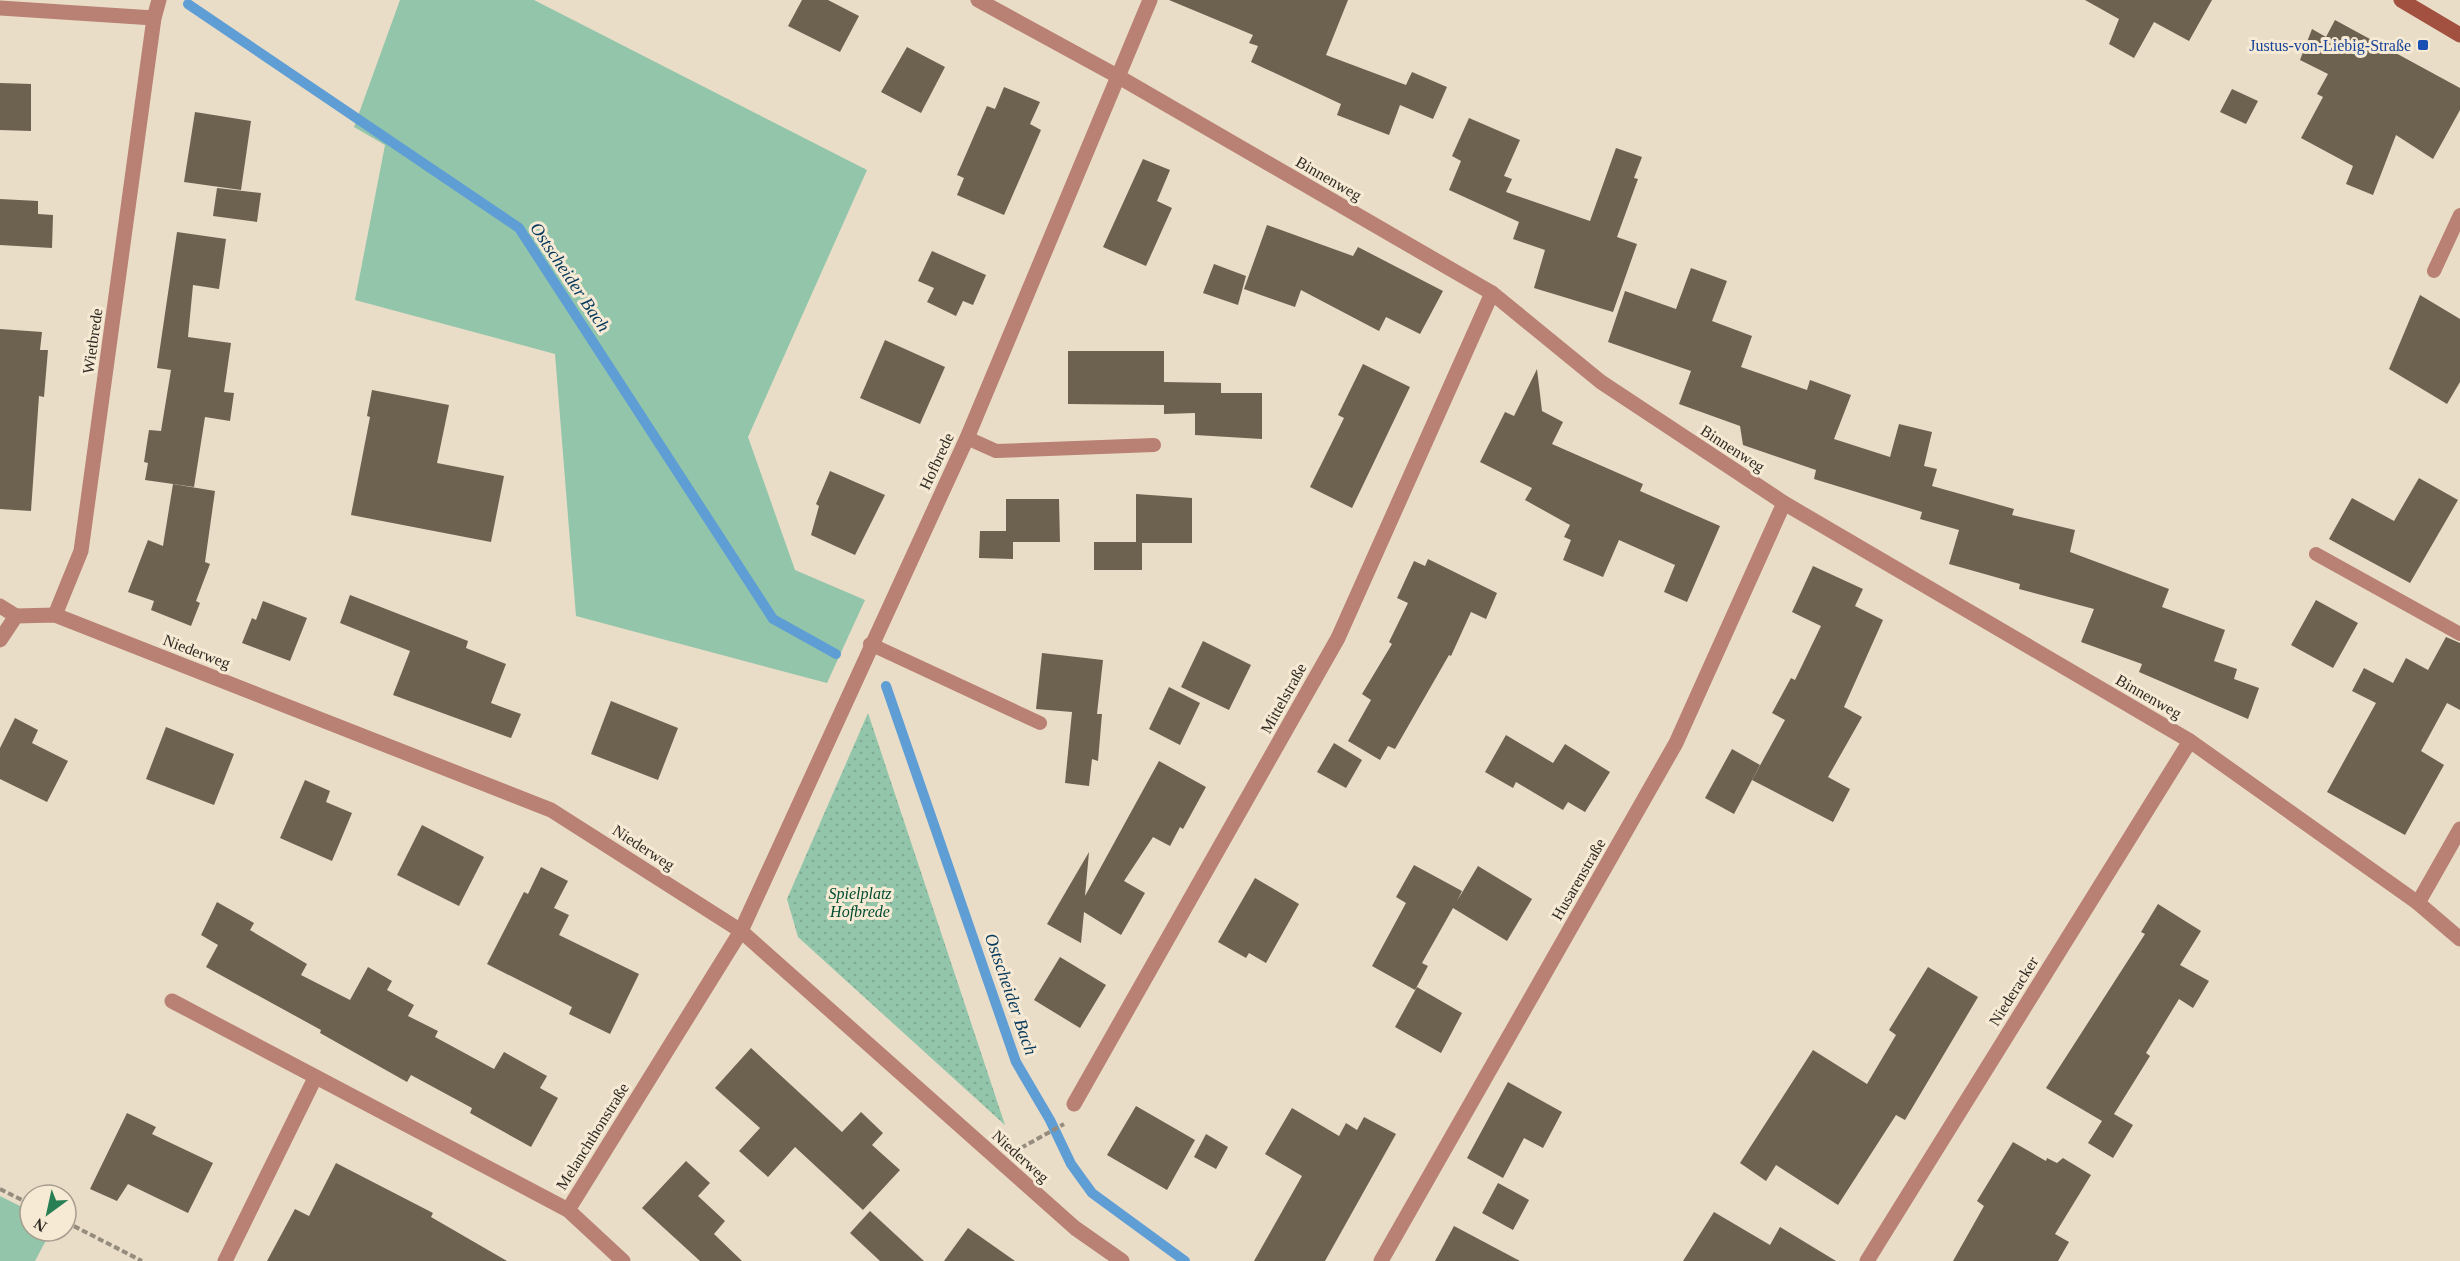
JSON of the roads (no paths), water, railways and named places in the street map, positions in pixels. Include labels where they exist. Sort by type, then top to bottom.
[{"type":"main road","points":[[2401,0],[2460,35]]},
{"type":"street","name":"Wietbrede","points":[[55,615],[81,551],[154,18],[159,0]]},
{"type":"street","name":"Binnenweg","points":[[978,0],[1119,77],[1492,293],[1601,382],[1784,503],[2190,741],[2418,903],[2460,939]]},
{"type":"street","name":"Hofbrede","points":[[741,931],[870,644],[967,438],[1150,0]]},
{"type":"street","points":[[0,8],[154,18]]},
{"type":"street","name":"Mittelstraße","points":[[1074,1104],[1338,638],[1492,293]]},
{"type":"street","name":"Husarenstraße","points":[[1381,1261],[1676,743],[1784,503]]},
{"type":"street","points":[[0,606],[16,616],[55,615]]},
{"type":"street","name":"Niederweg","points":[[55,615],[551,810],[741,931],[1075,1228],[1122,1261]]},
{"type":"street","points":[[0,640],[16,616]]},
{"type":"street","name":"Niederacker","points":[[1867,1261],[2190,741]]},
{"type":"street","points":[[2418,903],[2460,829]]},
{"type":"street","name":"Melanchthonstraße","points":[[172,1001],[568,1210],[741,931]]},
{"type":"street","points":[[225,1261],[315,1078]]},
{"type":"street","points":[[568,1210],[622,1261]]},
{"type":"lane","points":[[2434,271],[2460,215]]},
{"type":"lane","points":[[967,438],[996,451],[1154,445]]},
{"type":"lane","points":[[2316,554],[2460,634]]},
{"type":"lane","points":[[870,644],[1040,723]]},
{"type":"waterway","name":"Ostscheider Bach","points":[[188,4],[519,228],[773,619],[836,654]]},
{"type":"waterway","name":"Ostscheider Bach","points":[[886,686],[1016,1062],[1050,1120],[1071,1164],[1092,1193],[1185,1261]]},
{"type":"place","name":"Justus-von-Liebig-Straße","points":[[2423,45]]},
{"type":"park label","name":"Spielplatz Hofbrede","points":[[860,902]]}]
